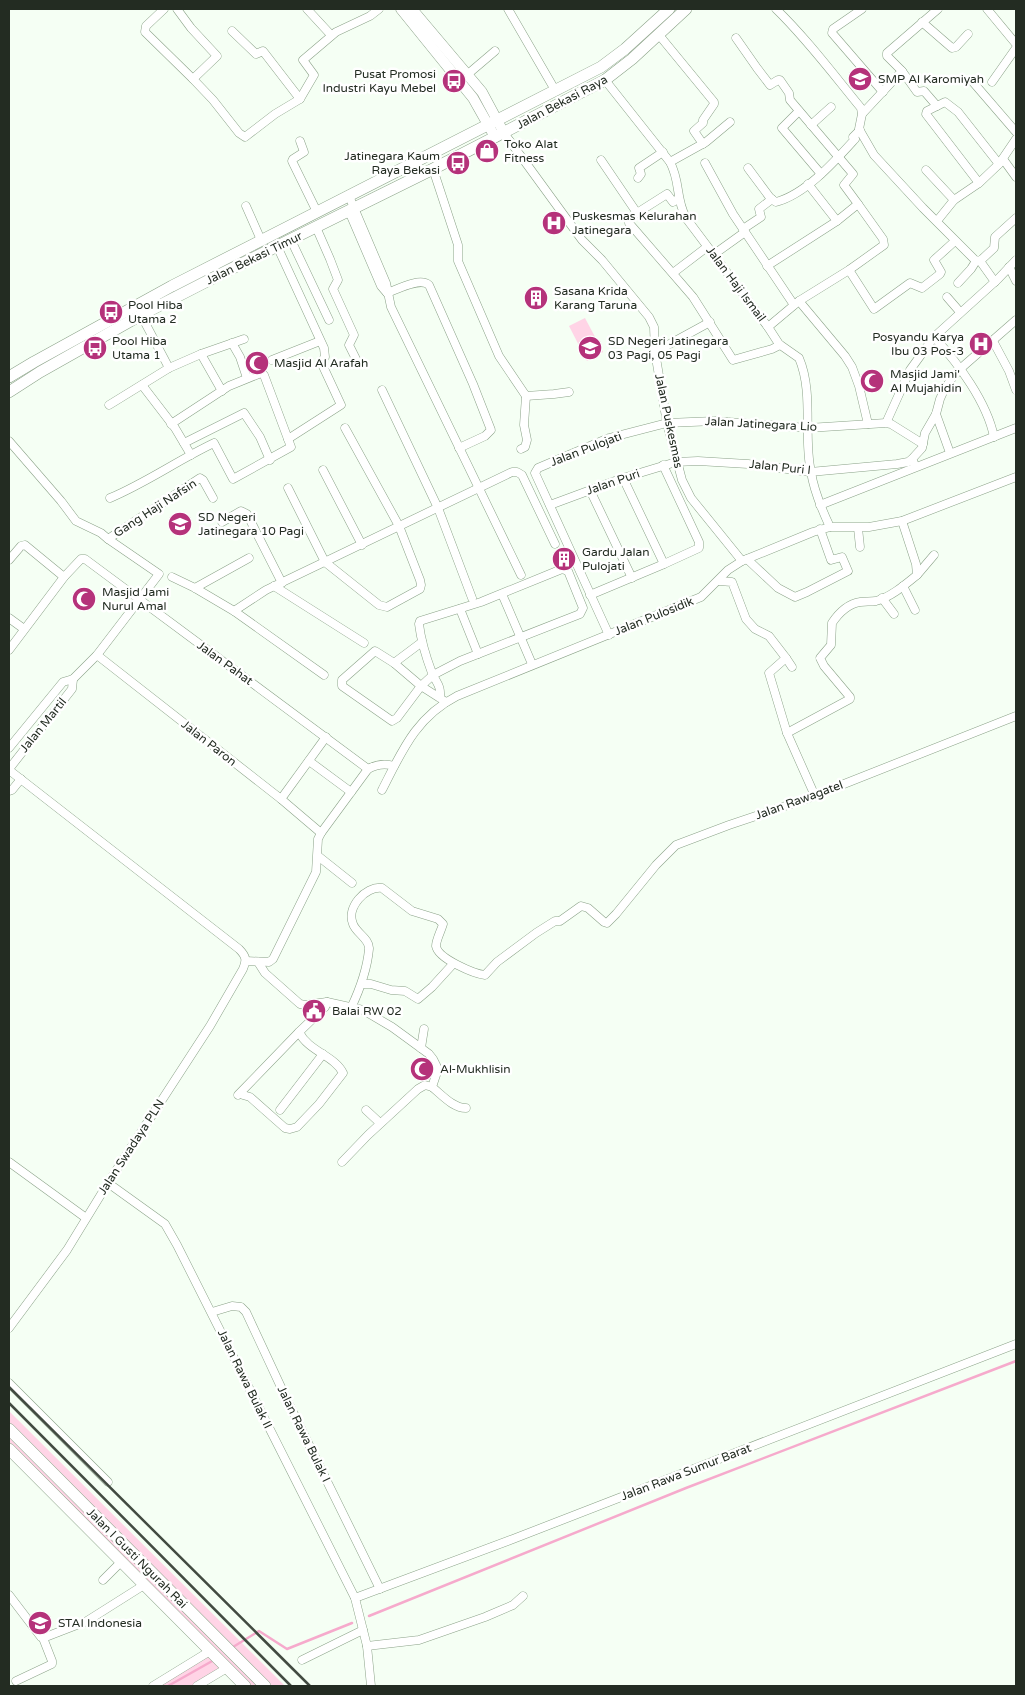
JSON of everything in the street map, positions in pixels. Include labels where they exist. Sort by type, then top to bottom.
[{"type":"main road","name":"Jalan Bekasi Raya","points":[[494,123],[601,67],[669,9]]},
{"type":"main road","name":"Jalan Bekasi Raya","points":[[500,135],[605,80],[632,59],[686,9]]},
{"type":"main road","name":"Jalan Bekasi Timur","points":[[9,377],[172,286],[494,123]]},
{"type":"main road","name":"Jalan Bekasi Timur","points":[[9,392],[40,372],[142,315],[500,135]]},
{"type":"main road","name":"Jalan I Gusti Ngurah Rai","points":[[9,1429],[264,1686]]},
{"type":"main road","name":"Jalan I Gusti Ngurah Rai","points":[[9,1451],[245,1686]]},
{"type":"street","points":[[164,9],[146,26],[146,32],[213,100],[239,134],[245,137],[275,114],[300,99],[314,76],[303,60],[331,36],[370,16],[379,9]]},
{"type":"street","points":[[176,9],[190,28],[217,55],[193,79]]},
{"type":"street","points":[[307,9],[331,36]]},
{"type":"street","points":[[508,9],[555,90]]},
{"type":"street","points":[[776,9],[817,53],[861,108],[862,114]]},
{"type":"street","points":[[862,9],[833,29],[832,33],[883,92]]},
{"type":"street","points":[[936,106],[927,93],[924,91],[917,92],[902,70],[887,56],[887,53],[938,9]]},
{"type":"street","points":[[987,9],[1016,44]]},
{"type":"street","points":[[408,10],[468,74],[482,92],[500,135]]},
{"type":"street","points":[[408,10],[473,98],[494,123]]},
{"type":"street","points":[[922,22],[952,48],[956,47],[968,34]]},
{"type":"street","points":[[232,30],[256,54],[263,51],[300,99]]},
{"type":"street","points":[[659,35],[714,102],[703,123],[694,131],[702,144]]},
{"type":"street","points":[[736,38],[770,85],[780,80],[789,93],[790,100],[853,174],[844,185],[883,239],[884,244],[849,270],[797,303],[768,327]]},
{"type":"street","points":[[992,82],[1016,48]]},
{"type":"street","points":[[468,74],[495,51]]},
{"type":"street","points":[[902,70],[862,114],[859,123],[860,130],[874,155],[955,241],[978,261],[995,282]]},
{"type":"street","name":"Jalan Haji Ismail","points":[[605,80],[670,162],[676,173],[678,199],[686,218],[780,345],[796,355],[800,362],[808,401],[810,472],[820,504],[830,527]]},
{"type":"street","points":[[972,81],[1016,132]]},
{"type":"street","points":[[979,183],[926,114],[927,111],[945,102],[958,112],[1016,177]]},
{"type":"street","points":[[811,125],[831,108]]},
{"type":"street","points":[[799,111],[782,128],[821,174]]},
{"type":"street","points":[[670,162],[702,144],[730,122]]},
{"type":"street","points":[[748,168],[772,199],[776,202],[786,199],[821,174],[855,138],[853,137],[860,130]]},
{"type":"street","name":"Jalan Puskesmas","points":[[500,135],[582,240],[602,260],[649,317],[654,327],[655,352],[667,423],[676,462],[691,498],[744,560],[778,588],[795,597],[848,571],[842,557],[831,560],[820,529]]},
{"type":"street","points":[[937,221],[954,200],[979,183],[1001,161],[1016,139]]},
{"type":"street","points":[[300,141],[304,152],[292,161],[317,212]]},
{"type":"street","points":[[638,178],[641,174],[639,168],[663,152]]},
{"type":"street","points":[[601,160],[637,213]]},
{"type":"street","points":[[705,163],[767,266],[797,303],[845,356],[852,367],[859,386],[868,424]]},
{"type":"street","points":[[433,169],[458,245],[457,255],[461,268],[500,356],[526,396],[524,422],[527,440],[525,447],[521,449]]},
{"type":"street","points":[[926,170],[954,200]]},
{"type":"street","points":[[808,184],[837,221]]},
{"type":"street","points":[[678,199],[674,202],[668,194],[629,218],[629,223],[693,298],[733,360],[780,345]]},
{"type":"street","points":[[349,196],[350,210],[386,283],[391,307],[521,575]]},
{"type":"street","points":[[713,255],[761,217],[759,209],[772,199]]},
{"type":"street","points":[[767,266],[837,221],[858,204]]},
{"type":"street","points":[[246,206],[261,240]]},
{"type":"street","points":[[958,283],[978,261],[994,248],[995,237],[1016,218]]},
{"type":"street","points":[[316,227],[338,280],[333,289],[354,335],[349,345],[358,363]]},
{"type":"street","points":[[291,240],[329,320]]},
{"type":"street","points":[[849,270],[874,308],[910,283],[922,288],[940,274],[941,272],[934,259],[955,241]]},
{"type":"street","points":[[277,246],[320,341],[325,355],[321,363],[341,405],[288,439]]},
{"type":"street","points":[[673,273],[707,247]]},
{"type":"street","points":[[922,444],[886,422],[910,370],[934,337],[995,282],[1016,260]]},
{"type":"street","points":[[1009,267],[1016,281]]},
{"type":"street","points":[[387,293],[420,282],[426,282],[429,285],[473,384],[491,430],[485,436],[459,448]]},
{"type":"street","points":[[946,297],[960,312]]},
{"type":"street","points":[[142,315],[169,368]]},
{"type":"street","points":[[914,463],[922,448],[924,433],[936,414],[944,390],[960,369],[1016,320]]},
{"type":"street","points":[[655,352],[710,322]]},
{"type":"street","points":[[934,337],[960,369],[980,400],[994,437]]},
{"type":"street","points":[[109,405],[169,368],[201,354],[244,339]]},
{"type":"street","points":[[272,360],[320,341]]},
{"type":"street","points":[[993,341],[1009,371],[1016,390]]},
{"type":"street","points":[[232,343],[240,357],[247,378]]},
{"type":"street","points":[[201,354],[222,391]]},
{"type":"street","points":[[110,498],[129,490],[191,454],[215,444],[234,479],[292,447],[260,373],[222,391],[171,424]]},
{"type":"street","points":[[142,385],[191,454]]},
{"type":"street","points":[[382,390],[438,508],[472,598]]},
{"type":"street","points":[[526,396],[569,392]]},
{"type":"street","points":[[184,443],[244,413],[260,437],[270,460]]},
{"type":"street","points":[[936,414],[950,453]]},
{"type":"street","name":"Jalan Jatinegara Lio","points":[[667,423],[715,421],[808,428],[886,422]]},
{"type":"street","name":"Jalan Pulojati","points":[[609,635],[535,473],[538,468],[609,438],[667,423]]},
{"type":"street","points":[[288,488],[325,562],[379,605],[387,607],[416,592],[421,586],[399,526],[345,428]]},
{"type":"street","points":[[820,504],[891,477],[914,463],[950,453],[1016,428]]},
{"type":"street","name":"Gang Haji Nafsin","points":[[9,441],[76,521],[108,538],[200,478],[213,498]]},
{"type":"street","name":"Jalan Puri","points":[[550,505],[623,478],[676,462]]},
{"type":"street","name":"Jalan Puri I","points":[[676,462],[730,462],[810,472],[886,466],[908,462],[914,463]]},
{"type":"street","points":[[590,594],[697,550],[700,546],[663,465]]},
{"type":"street","points":[[886,466],[891,477]]},
{"type":"street","points":[[323,470],[362,544]]},
{"type":"street","points":[[234,611],[274,586],[512,472],[522,475],[555,544]]},
{"type":"street","name":"Jalan Pulosidik","points":[[382,790],[408,739],[443,700],[701,597],[728,570],[744,560],[820,529],[830,527],[858,528],[902,521],[1016,477]]},
{"type":"street","points":[[623,478],[664,564]]},
{"type":"street","points":[[590,490],[632,578]]},
{"type":"street","points":[[222,522],[241,511],[247,514],[282,583]]},
{"type":"street","points":[[902,521],[916,564],[917,575]]},
{"type":"street","points":[[858,528],[860,547]]},
{"type":"street","name":"Jalan Martil","points":[[9,748],[63,682],[73,680],[97,655],[159,574],[108,538]]},
{"type":"street","points":[[9,560],[20,546],[25,545],[64,577],[9,650]]},
{"type":"street","points":[[787,733],[850,699],[820,658],[831,645],[830,626],[833,620],[850,606],[859,602],[876,601],[903,586],[917,575],[934,555]]},
{"type":"street","name":"Jalan Pahat","points":[[64,577],[81,558],[88,560],[368,770]]},
{"type":"street","points":[[195,588],[249,558]]},
{"type":"street","points":[[443,700],[433,695],[421,686],[394,663],[377,652],[373,652],[342,680],[342,686],[392,721],[397,718],[421,686],[433,675],[478,654],[583,612],[568,571],[562,569],[502,594],[420,621],[418,624],[422,642],[433,675],[440,686],[443,700]]},
{"type":"street","points":[[172,577],[234,611],[324,675]]},
{"type":"street","points":[[719,581],[732,582],[746,619],[755,629],[769,636],[792,667]]},
{"type":"street","points":[[274,586],[364,643]]},
{"type":"street","points":[[903,586],[915,610]]},
{"type":"street","points":[[502,594],[532,664]]},
{"type":"street","points":[[882,598],[894,614]]},
{"type":"street","points":[[460,609],[478,654]]},
{"type":"street","points":[[9,618],[24,629]]},
{"type":"street","points":[[394,663],[422,642]]},
{"type":"street","name":"Jalan Paron","points":[[97,655],[281,799],[321,833]]},
{"type":"street","points":[[786,658],[769,673],[787,733],[815,796]]},
{"type":"street","name":"Jalan Martil","points":[[9,769],[72,689],[73,680]]},
{"type":"street","name":"Jalan Rawagatel","points":[[454,964],[485,975],[497,962],[536,933],[555,921],[560,921],[583,906],[605,923],[609,921],[656,865],[676,845],[729,824],[815,796],[1016,716]]},
{"type":"street","points":[[281,799],[326,737]]},
{"type":"street","points":[[309,761],[351,792]]},
{"type":"street","points":[[9,769],[239,949],[245,956],[246,961],[269,962],[274,957],[316,872],[318,839],[321,833],[368,770],[377,765],[388,764],[394,766]]},
{"type":"street","points":[[9,790],[12,790],[21,779]]},
{"type":"street","points":[[318,856],[352,883]]},
{"type":"street","points":[[351,1008],[362,984],[369,945],[355,929],[350,916],[363,894],[368,890],[382,888],[412,911],[441,922],[443,926],[436,945],[437,949],[454,964],[418,999],[405,991],[362,984]]},
{"type":"street","name":"Jalan Swadaya PLN","points":[[9,1328],[67,1250],[210,1026],[246,961]]},
{"type":"street","points":[[258,962],[265,973],[300,1004],[326,1002],[363,1010],[372,1014],[421,1048],[434,1059],[437,1066],[432,1087]]},
{"type":"street","points":[[299,1032],[310,1046],[341,1068],[343,1073],[297,1127],[290,1129],[285,1128],[250,1097],[240,1095],[299,1032],[325,1006],[326,1002]]},
{"type":"street","points":[[421,1048],[424,1029]]},
{"type":"street","points":[[280,1110],[323,1054]]},
{"type":"street","points":[[342,1162],[380,1123],[425,1085],[432,1087],[452,1104],[466,1108]]},
{"type":"street","points":[[366,1110],[380,1123]]},
{"type":"street","points":[[9,1162],[86,1218]]},
{"type":"street","name":"Jalan Rawa Bulak II","points":[[108,1183],[165,1224],[212,1312],[355,1598],[367,1646],[371,1686]]},
{"type":"street","name":"Jalan Rawa Bulak I","points":[[212,1312],[232,1306],[241,1307],[246,1312],[380,1589]]},
{"type":"street","name":"Jalan Rawa Sumur Barat","points":[[355,1598],[1016,1344]]},
{"type":"street","points":[[9,1383],[108,1482]]},
{"type":"street","points":[[103,1580],[121,1562]]},
{"type":"street","points":[[43,1638],[87,1621],[144,1585]]},
{"type":"street","points":[[9,1595],[40,1637],[43,1638],[52,1661],[52,1664],[16,1681]]},
{"type":"street","points":[[367,1646],[414,1642],[514,1605],[523,1596]]},
{"type":"street","points":[[302,1660],[363,1630]]},
{"type":"street","points":[[153,1686],[212,1653]]},
{"type":"street","points":[[197,1686],[225,1666]]},
{"type":"shaded area","points":[[585,318],[603,352],[587,361],[569,326]]},
{"type":"shaded area","points":[[9,1411],[285,1686],[265,1686],[9,1429]]},
{"type":"shaded area","points":[[9,1435],[258,1686],[245,1686],[227,1668],[197,1686],[153,1686],[210,1651],[9,1449]]},
{"type":"waterway","points":[[369,1616],[686,1488],[1016,1361]]},
{"type":"waterway","points":[[233,1647],[259,1631],[287,1649],[352,1623]]},
{"type":"waterway","points":[[168,1686],[214,1660]]},
{"type":"railway","points":[[9,1387],[310,1686]]},
{"type":"railway","points":[[9,1403],[291,1686]]},
{"type":"place","name":"SMP Al Karomiyah","points":[[860,79]]},
{"type":"place","name":"Pusat Promosi Industri Kayu Mebel","points":[[454,81]]},
{"type":"place","name":"Toko Alat Fitness","points":[[487,151]]},
{"type":"place","name":"Jatinegara Kaum Raya Bekasi","points":[[458,163]]},
{"type":"place","name":"Puskesmas Kelurahan Jatinegara","points":[[554,223]]},
{"type":"place","name":"Sasana Krida Karang Taruna","points":[[536,298]]},
{"type":"place","name":"Pool Hiba Utama 2","points":[[111,312]]},
{"type":"place","name":"Posyandu Karya Ibu 03 Pos-3","points":[[981,344]]},
{"type":"place","name":"Pool Hiba Utama 1","points":[[95,348]]},
{"type":"place","name":"SD Negeri Jatinegara 03 Pagi, 05 Pagi","points":[[590,348]]},
{"type":"place","name":"Masjid Al Arafah","points":[[257,363]]},
{"type":"place","name":"Masjid Jami' Al Mujahidin","points":[[872,381]]},
{"type":"place","name":"SD Negeri Jatinegara 10 Pagi","points":[[180,524]]},
{"type":"place","name":"Gardu Jalan Pulojati","points":[[564,559]]},
{"type":"place","name":"Masjid Jami Nurul Amal","points":[[84,599]]},
{"type":"place","name":"Balai RW 02","points":[[314,1011]]},
{"type":"place","name":"Al-Mukhlisin","points":[[422,1069]]},
{"type":"place","name":"STAI Indonesia","points":[[40,1623]]}]
